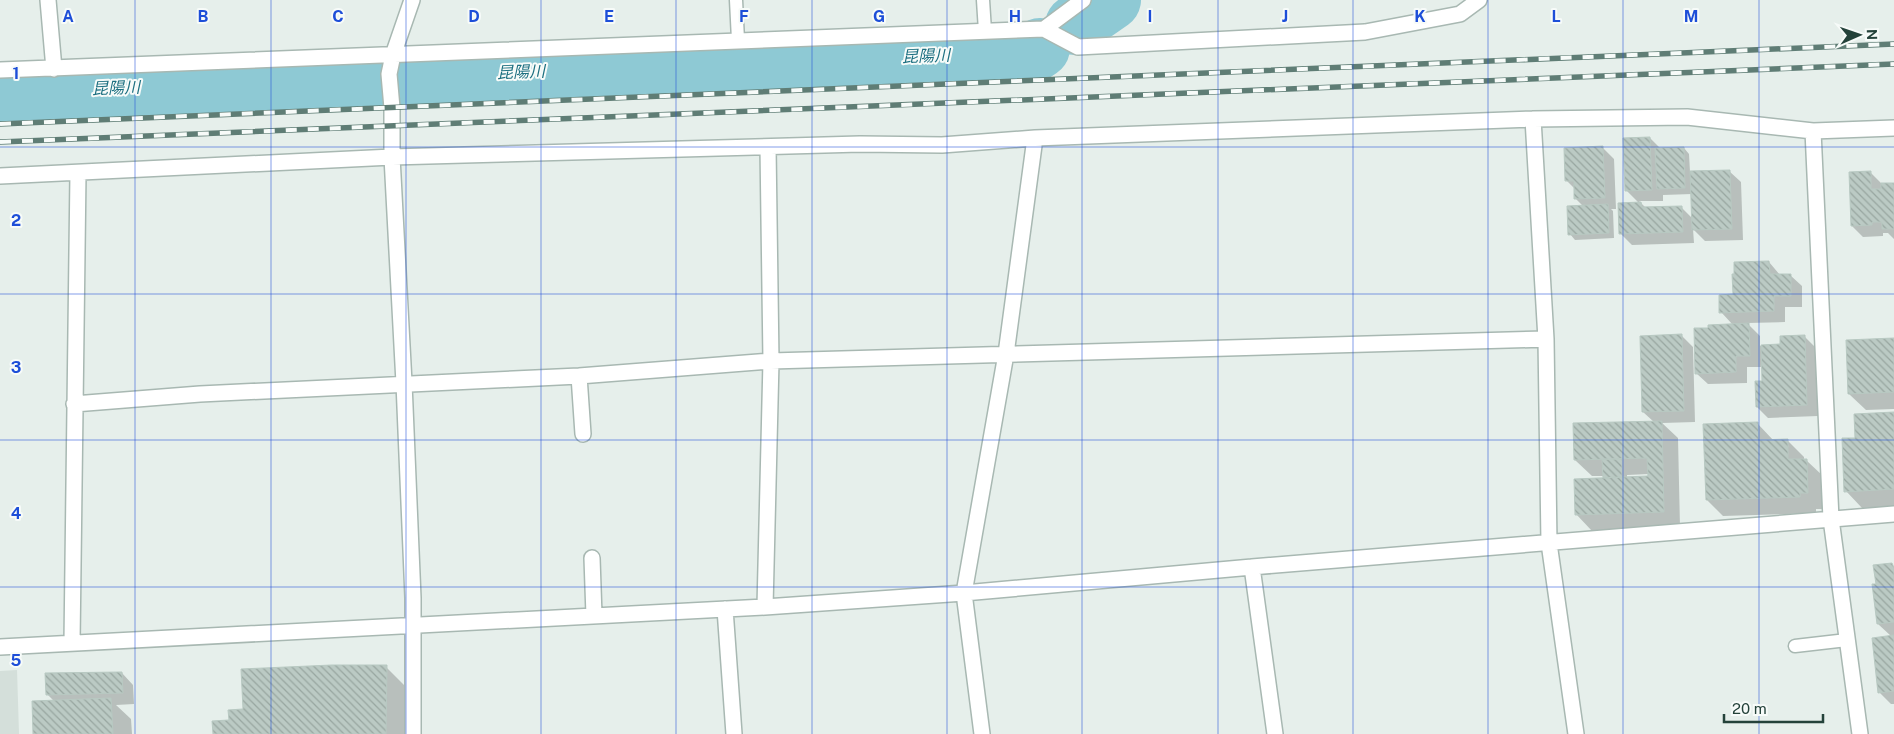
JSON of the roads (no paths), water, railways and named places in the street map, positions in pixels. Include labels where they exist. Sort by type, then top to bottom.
[{"type":"street","points":[[48,0],[54,69]]},
{"type":"street","points":[[412,0],[393,55],[389,74],[414,625],[413,734]]},
{"type":"street","points":[[1044,29],[1083,0]]},
{"type":"street","points":[[0,70],[1044,29],[1078,47],[1365,32],[1460,14],[1479,0]]},
{"type":"street","points":[[0,176],[392,157],[860,144],[942,145],[1035,138],[1533,119],[1687,117],[1813,131],[1894,128]]},
{"type":"street","points":[[1533,119],[1546,339],[1550,543],[1576,734]]},
{"type":"street","points":[[1813,131],[1831,519],[1860,734]]},
{"type":"street","points":[[982,734],[964,593],[1006,354],[1035,138]]},
{"type":"street","points":[[765,607],[771,361],[768,148]]},
{"type":"street","points":[[72,643],[78,173]]},
{"type":"street","points":[[74,404],[200,394],[579,376],[771,361],[1546,339]]},
{"type":"street","points":[[579,376],[583,434]]},
{"type":"street","points":[[0,647],[765,607],[964,593],[1252,567],[1894,514]]},
{"type":"street","points":[[592,558],[594,616]]},
{"type":"street","points":[[1252,567],[1275,734]]},
{"type":"street","points":[[725,609],[734,734]]},
{"type":"lane","points":[[736,0],[738,40]]},
{"type":"lane","points":[[983,0],[985,31]]},
{"type":"lane","points":[[1795,646],[1847,640]]},
{"type":"waterway","name":"昆陽川","points":[[1075,25],[1111,0]]},
{"type":"waterway","name":"昆陽川","points":[[0,93],[1034,52],[1040,48]]},
{"type":"railway","points":[[0,124],[1894,44]]},
{"type":"railway","points":[[0,142],[1894,64]]}]
